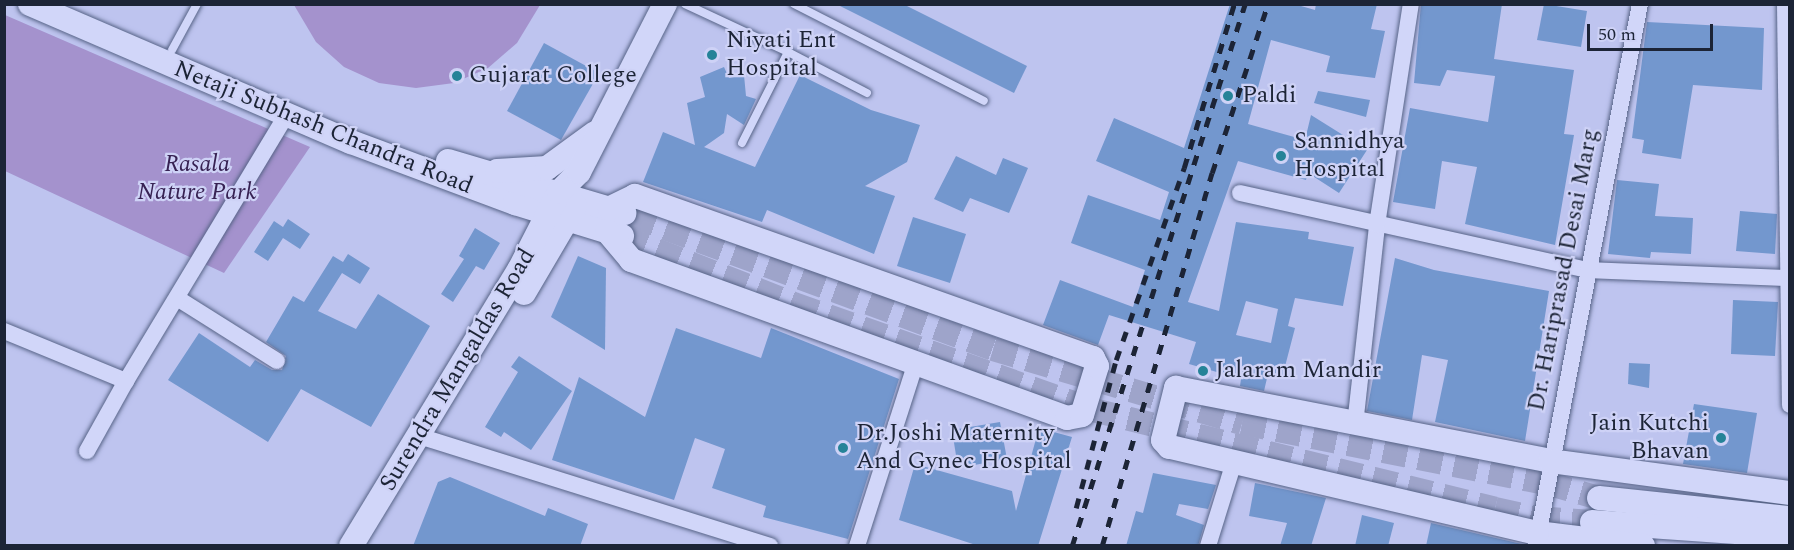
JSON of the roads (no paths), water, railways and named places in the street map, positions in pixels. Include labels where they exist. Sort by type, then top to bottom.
[{"type":"main road","name":"Netaji Subhash Chandra Road","points":[[30,4],[286,116],[618,223]]},
{"type":"main road","name":"Netaji Subhash Chandra Road","points":[[69,4],[172,50],[563,206]]},
{"type":"main road","points":[[477,171],[547,168],[580,147],[606,122],[665,4]]},
{"type":"main road","name":"Surendra Mangaldas Road","points":[[366,546],[563,206],[606,122]]},
{"type":"main road","points":[[635,196],[1097,363],[1082,415],[1075,420],[915,365],[631,260],[618,223],[635,196]]},
{"type":"main road","points":[[1643,546],[1536,539],[1233,465],[1166,445],[1176,387],[1355,425],[1550,461],[1790,493]]},
{"type":"main road","name":"Surendra Mangaldas Road","points":[[351,546],[427,438]]},
{"type":"main road","points":[[1599,498],[1790,518]]},
{"type":"main road","points":[[1592,522],[1790,536]]},
{"type":"street","points":[[1355,425],[1377,225],[1411,4]]},
{"type":"street","name":"Dr. Hariprasad Desai Marg","points":[[1536,539],[1640,4]]},
{"type":"street","points":[[1785,4],[1790,405]]},
{"type":"street","points":[[87,452],[126,381],[286,116]]},
{"type":"street","points":[[1240,193],[1588,270],[1788,278]]},
{"type":"street","points":[[177,298],[277,361]]},
{"type":"street","points":[[4,331],[126,381]]},
{"type":"street","points":[[857,546],[915,365]]},
{"type":"street","points":[[427,438],[768,545]]},
{"type":"street","points":[[1208,546],[1233,465]]},
{"type":"lane","points":[[172,50],[197,4]]},
{"type":"lane","points":[[685,4],[788,52],[867,93]]},
{"type":"lane","points":[[794,4],[984,100]]},
{"type":"lane","points":[[742,143],[788,52]]},
{"type":"tunnel","points":[[632,216],[993,349],[1242,423],[1546,483],[1599,498]]},
{"type":"tunnel","points":[[623,237],[794,304],[1093,410],[1495,509],[1536,518],[1592,522]]},
{"type":"railway","points":[[1076,508],[1116,360],[1184,168],[1234,4]]},
{"type":"railway","points":[[1072,546],[1245,4]]},
{"type":"railway","points":[[1102,546],[1212,173],[1268,4]]},
{"type":"place","name":"Niyati Ent Hospital","points":[[712,55]]},
{"type":"place","name":"Gujarat College","points":[[457,76]]},
{"type":"place","name":"Paldi","points":[[1228,96]]},
{"type":"place","name":"Sannidhya Hospital","points":[[1281,156]]},
{"type":"place","name":"Jalaram Mandir","points":[[1203,371]]},
{"type":"place","name":"Jain Kutchi Bhavan","points":[[1721,438]]},
{"type":"place","name":"Dr.Joshi Maternity And Gynec Hospital","points":[[843,448]]},
{"type":"park label","name":"Rasala Nature Park","points":[[197,179]]}]
